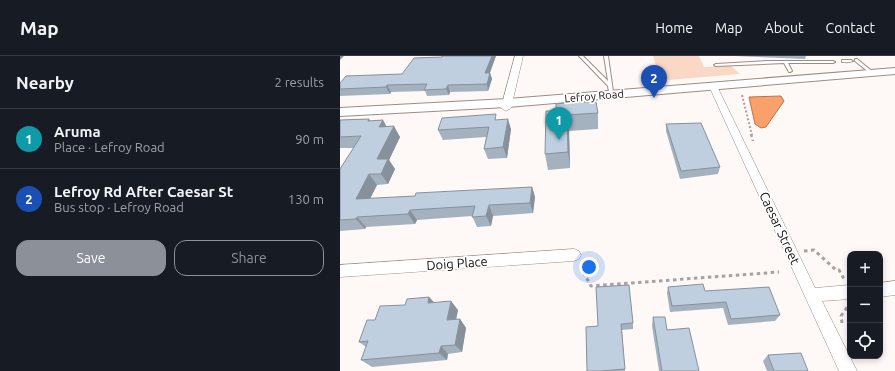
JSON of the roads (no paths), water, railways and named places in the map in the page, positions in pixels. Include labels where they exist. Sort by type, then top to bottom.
[{"type":"street","points":[[507,105],[519,56]]},
{"type":"street","name":"Lefroy Road","points":[[715,88],[895,71]]},
{"type":"street","name":"Lefroy Road","points":[[340,116],[507,105],[611,92],[715,88],[895,76]]},
{"type":"street","name":"Caesar Street","points":[[715,88],[848,371]]},
{"type":"street","name":"Lefroy Road","points":[[340,112],[507,105]]},
{"type":"street","name":"Doig Place","points":[[340,271],[574,255]]},
{"type":"street","points":[[811,295],[847,288]]},
{"type":"street","points":[[883,290],[895,288]]},
{"type":"lane","points":[[581,56],[611,92]]},
{"type":"lane","points":[[606,56],[611,92]]},
{"type":"lane","points":[[843,61],[854,61],[872,73]]},
{"type":"lane","points":[[716,65],[785,62],[834,62]]},
{"type":"lane","points":[[785,62],[790,71]]},
{"type":"place","name":"Lefroy Rd After Caesar St","points":[[654,98]]},
{"type":"place","name":"Aruma","points":[[559,140]]}]
